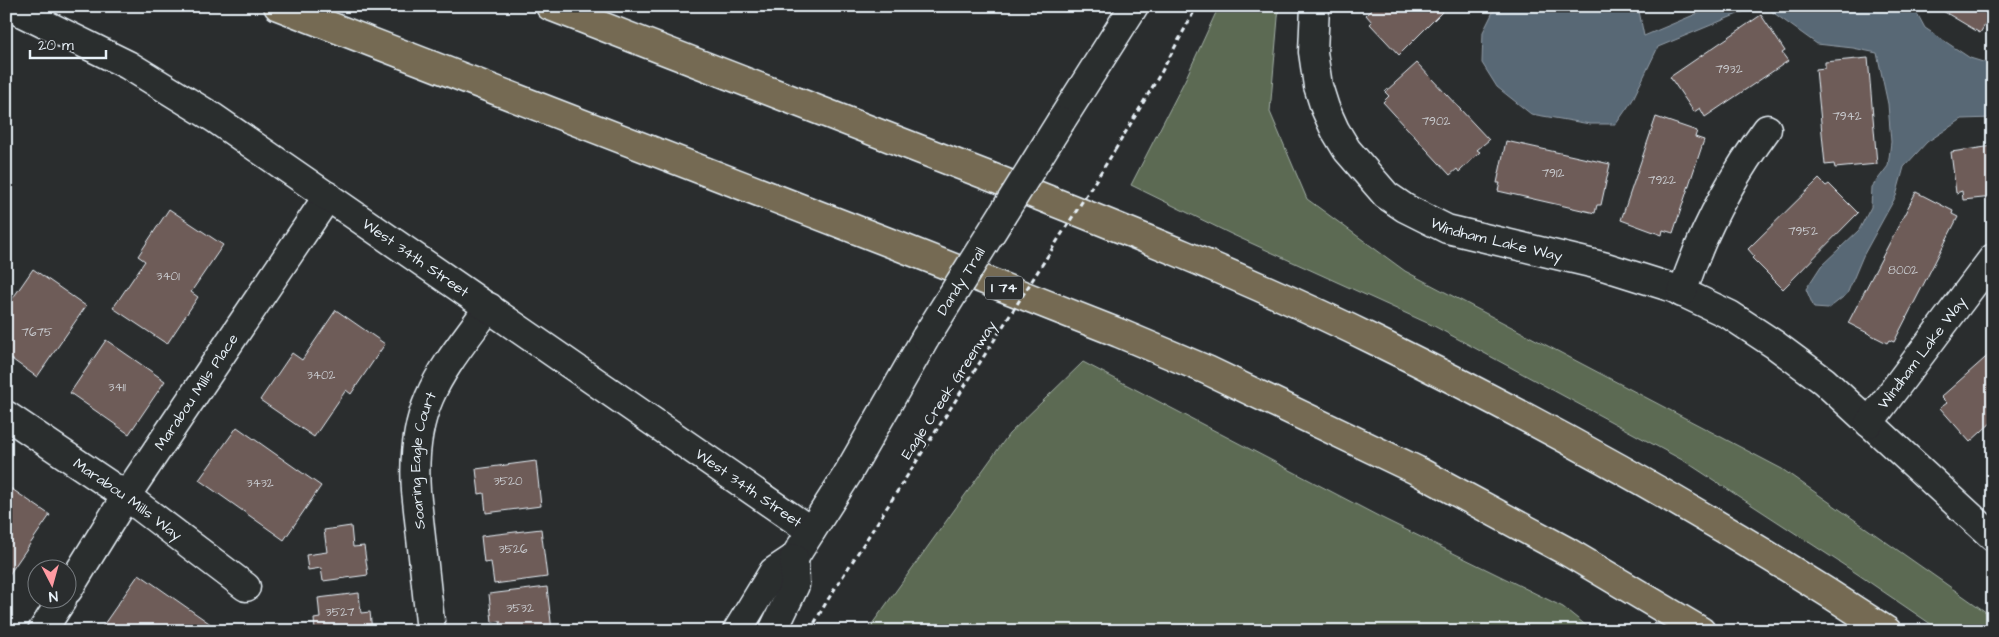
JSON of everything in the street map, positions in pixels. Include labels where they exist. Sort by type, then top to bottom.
[{"type":"highway","name":"I 74","points":[[278,6],[1119,333],[1207,370],[1416,470],[1568,552],[1701,631]]},
{"type":"highway","points":[[550,6],[1070,208],[1230,275],[1374,340],[1551,431],[1664,493],[1828,592],[1887,631]]},
{"type":"street","name":"West 34th Street","points":[[8,6],[128,65],[214,118],[811,531]]},
{"type":"street","name":"Dandy Trail","points":[[737,631],[772,572],[794,558],[847,475],[926,337],[1134,6]]},
{"type":"street","name":"Windham Lake Way","points":[[1315,6],[1312,27],[1313,52],[1318,86],[1325,108],[1340,140],[1354,160],[1377,186],[1405,208],[1426,220],[1448,229],[1603,266],[1660,284],[1717,309],[1780,348],[1824,381],[1993,537]]},
{"type":"street","points":[[1682,293],[1710,223],[1736,174],[1767,129]]},
{"type":"street","name":"Marabou Mills Place","points":[[78,574],[126,496],[328,196]]},
{"type":"street","name":"Windham Lake Way","points":[[1868,423],[1993,258]]},
{"type":"street","name":"Soaring Eagle Court","points":[[431,631],[414,468],[416,443],[421,419],[434,385],[446,365],[489,307]]},
{"type":"street","name":"Marabou Mills Way","points":[[6,416],[126,496],[246,587]]},
{"type":"street","points":[[773,631],[795,585],[794,558]]},
{"type":"street","points":[[42,631],[56,610]]},
{"type":"path","name":"Eagle Creek Greenway","points":[[810,631],[827,601],[1115,150],[1162,71],[1197,6]]},
{"type":"green space","points":[[1219,6],[1279,6],[1270,112],[1307,199],[1405,271],[1782,469],[1993,617],[1993,631],[1941,631],[1686,462],[1434,326],[1231,234],[1131,185],[1185,80]]},
{"type":"green space","points":[[1083,362],[1382,518],[1563,607],[1593,631],[867,631],[1009,434]]},
{"type":"water","points":[[1496,6],[1638,6],[1644,36],[1715,6],[1757,6],[1658,47],[1632,101],[1616,124],[1590,124],[1531,114],[1497,87],[1482,63],[1483,32]]},
{"type":"water","points":[[1764,6],[1913,6],[1925,28],[1970,58],[1993,65],[1993,118],[1962,119],[1927,142],[1904,167],[1896,196],[1863,256],[1847,294],[1828,309],[1814,308],[1806,289],[1821,266],[1859,230],[1871,207],[1872,187],[1888,166],[1891,142],[1888,104],[1877,53],[1817,44]]},
{"type":"building","points":[[1375,6],[1448,6],[1399,55],[1370,24],[1372,22],[1366,15]]},
{"type":"building","points":[[1939,6],[1993,6],[1993,12],[1980,33],[1938,8]]},
{"type":"building","points":[[1761,15],[1785,51],[1782,53],[1788,61],[1705,117],[1700,108],[1694,112],[1670,77]]},
{"type":"building","points":[[1868,58],[1877,164],[1835,168],[1834,164],[1825,165],[1816,69],[1825,68],[1825,62]]},
{"type":"building","points":[[1417,63],[1489,140],[1477,150],[1480,152],[1459,172],[1457,169],[1450,175],[1383,102],[1389,96],[1385,92]]},
{"type":"building","points":[[1656,117],[1697,131],[1695,137],[1704,140],[1673,233],[1663,230],[1662,235],[1621,220]]},
{"type":"building","points":[[1506,141],[1610,164],[1601,205],[1597,205],[1595,213],[1498,191],[1500,183],[1497,183]]},
{"type":"building","points":[[1993,146],[1993,197],[1963,200],[1962,191],[1956,193],[1951,152]]},
{"type":"building","points":[[1819,179],[1826,186],[1829,184],[1858,213],[1783,289],[1752,258],[1754,256],[1748,249]]},
{"type":"building","points":[[1916,192],[1953,211],[1952,214],[1958,217],[1894,342],[1889,340],[1887,343],[1848,323]]},
{"type":"building","points":[[169,209],[223,245],[191,292],[198,297],[167,344],[113,308],[145,261],[138,256]]},
{"type":"building","points":[[33,269],[86,306],[37,377],[6,355],[6,308]]},
{"type":"building","points":[[336,310],[385,344],[351,394],[346,390],[314,437],[260,400],[292,353],[302,360]]},
{"type":"building","points":[[106,340],[165,381],[129,434],[70,393]]},
{"type":"building","points":[[1993,351],[1993,421],[1970,442],[1940,408],[1947,403],[1941,397]]},
{"type":"building","points":[[237,427],[321,486],[284,540],[199,480]]},
{"type":"building","points":[[536,461],[541,506],[486,513],[484,493],[479,494],[476,469]]},
{"type":"building","points":[[6,485],[50,515],[6,579]]},
{"type":"building","points":[[351,526],[353,547],[364,546],[368,575],[323,581],[321,568],[308,570],[306,555],[327,552],[324,530]]},
{"type":"building","points":[[541,529],[547,577],[494,584],[491,562],[484,563],[481,536]]},
{"type":"building","points":[[139,574],[212,625],[208,631],[108,631],[102,627]]},
{"type":"building","points":[[547,587],[552,631],[502,631],[500,621],[492,622],[489,594]]},
{"type":"building","points":[[359,593],[361,613],[370,612],[372,631],[315,631],[314,619],[320,618],[318,598]]}]
